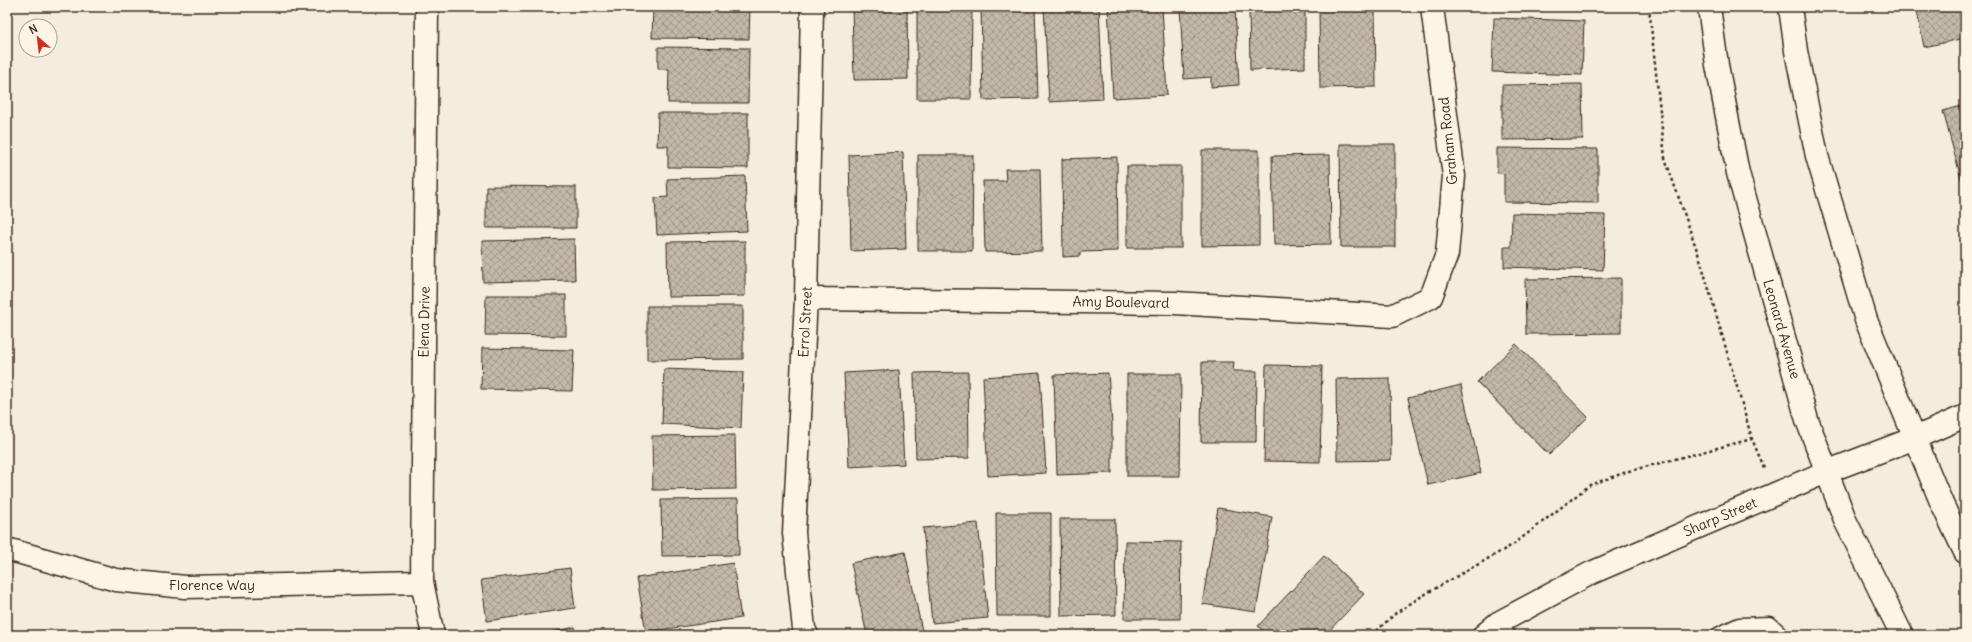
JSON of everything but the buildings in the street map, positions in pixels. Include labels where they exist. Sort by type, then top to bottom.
[{"type":"street","name":"Elena Drive","points":[[427,7],[422,582],[433,635]]},
{"type":"street","name":"Errol Street","points":[[807,635],[804,629],[794,533],[806,299],[812,7]]},
{"type":"street","name":"Graham Road","points":[[1431,297],[1447,254],[1454,176],[1432,7]]},
{"type":"street","name":"Leonard Avenue","points":[[1709,7],[1717,65],[1738,173],[1808,420],[1826,472],[1846,522],[1902,635]]},
{"type":"street","points":[[1790,7],[1796,51],[1817,156],[1866,320],[1942,504],[1965,552]]},
{"type":"street","name":"Amy Boulevard","points":[[806,299],[1175,303],[1392,316],[1431,297]]},
{"type":"street","name":"Sharp Street","points":[[1496,631],[1591,573],[1826,472],[1915,438],[1965,416]]},
{"type":"street","name":"Florence Way","points":[[7,549],[116,580],[185,587],[422,582]]},
{"type":"lane","points":[[1718,635],[1739,625],[1770,624],[1782,635]]},
{"type":"path","points":[[1649,7],[1665,158],[1701,262],[1752,439],[1776,494]]},
{"type":"path","points":[[1372,635],[1396,613],[1422,596],[1514,544],[1590,485],[1629,471],[1752,439]]}]
